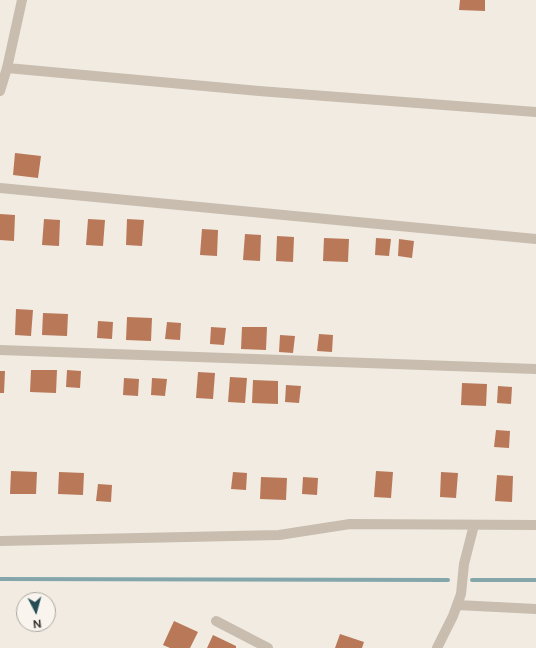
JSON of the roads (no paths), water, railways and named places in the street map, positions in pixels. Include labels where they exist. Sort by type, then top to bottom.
[{"type":"street","points":[[0,91],[7,68],[22,0]]},
{"type":"street","points":[[7,68],[259,91],[536,112]]},
{"type":"street","points":[[0,188],[536,239]]},
{"type":"street","points":[[0,350],[536,370]]},
{"type":"street","points":[[0,541],[279,534],[350,524],[536,525]]},
{"type":"street","points":[[437,648],[457,605],[464,564],[474,525]]},
{"type":"street","points":[[457,605],[536,609]]},
{"type":"street","points":[[216,621],[268,648]]},
{"type":"waterway","points":[[0,579],[448,580]]},
{"type":"waterway","points":[[472,580],[536,580]]}]
